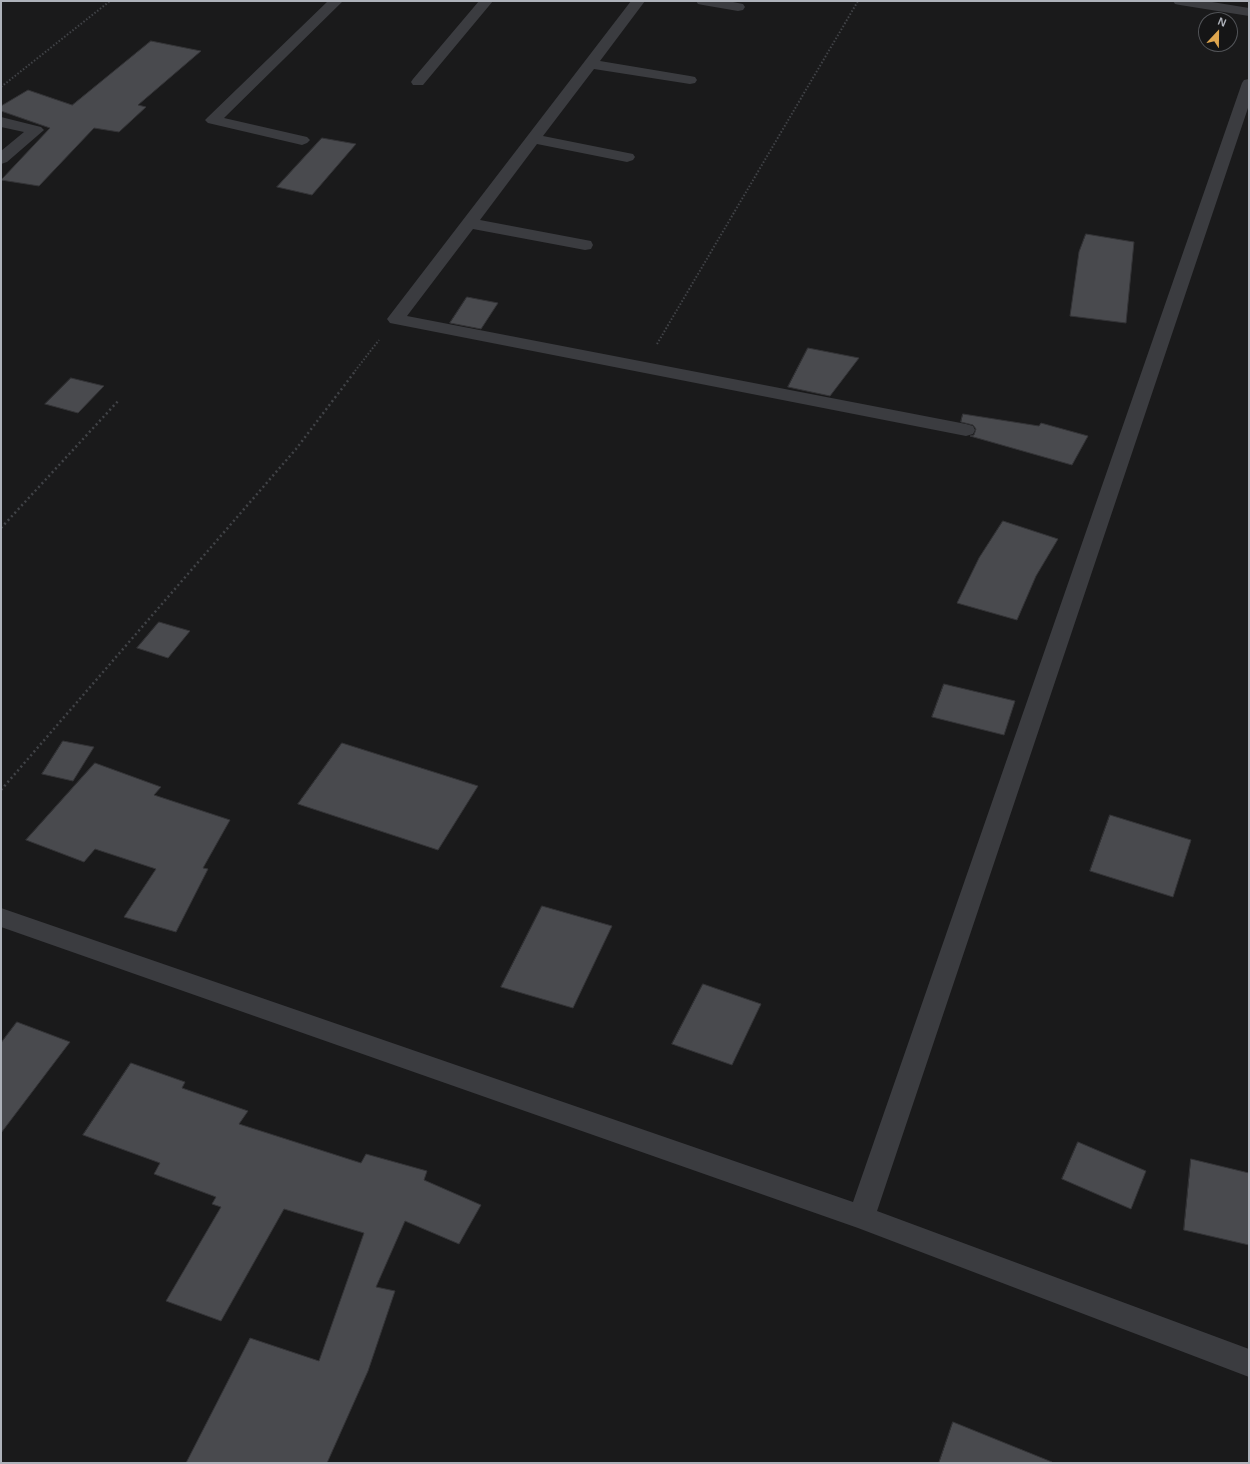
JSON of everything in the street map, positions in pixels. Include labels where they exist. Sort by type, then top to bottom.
[{"type":"street","points":[[302,140],[213,120],[336,1]]},
{"type":"street","points":[[418,82],[486,1]]},
{"type":"street","points":[[638,1],[396,319],[966,430]]},
{"type":"street","points":[[703,1],[738,7]]},
{"type":"street","points":[[1180,1],[1249,12]]},
{"type":"street","points":[[590,64],[690,80]]},
{"type":"street","points":[[861,1217],[1249,83]]},
{"type":"street","points":[[1,122],[36,130],[1,159]]},
{"type":"street","points":[[533,139],[627,157]]},
{"type":"street","points":[[469,223],[585,245]]},
{"type":"street","points":[[1,917],[861,1217],[1249,1363]]},
{"type":"path","points":[[1,87],[110,1]]},
{"type":"path","points":[[644,367],[858,1]]},
{"type":"path","points":[[1,790],[296,449],[396,319]]},
{"type":"path","points":[[1,528],[119,400]]},
{"type":"building","points":[[151,41],[201,51],[138,105],[146,107],[119,132],[94,128],[39,186],[1,180],[50,128],[1,111],[1,106],[28,90],[72,105]]},
{"type":"building","points":[[322,138],[356,144],[312,195],[277,187]]},
{"type":"building","points":[[1086,234],[1134,242],[1126,323],[1070,316],[1079,252]]},
{"type":"building","points":[[467,297],[498,303],[481,329],[450,323]]},
{"type":"building","points":[[808,348],[859,358],[830,396],[788,387]]},
{"type":"building","points":[[71,378],[104,386],[78,413],[45,404]]},
{"type":"building","points":[[963,414],[1039,426],[1041,423],[1088,436],[1072,465],[970,436],[974,435],[976,429],[973,425],[961,422]]},
{"type":"building","points":[[1003,521],[1058,539],[1036,576],[1017,620],[957,603],[979,558]]},
{"type":"building","points":[[159,622],[190,631],[168,658],[137,648]]},
{"type":"building","points":[[944,684],[1015,701],[1004,735],[932,717]]},
{"type":"building","points":[[63,741],[94,747],[73,781],[42,774]]},
{"type":"building","points":[[342,743],[478,786],[438,850],[298,804]]},
{"type":"building","points":[[95,763],[161,787],[154,795],[230,820],[203,868],[208,869],[176,932],[124,917],[156,869],[95,849],[84,862],[26,840]]},
{"type":"building","points":[[1110,815],[1191,840],[1173,897],[1090,871]]},
{"type":"building","points":[[542,906],[612,926],[573,1008],[501,987]]},
{"type":"building","points":[[703,984],[761,1004],[732,1065],[672,1044]]},
{"type":"building","points":[[17,1022],[70,1042],[1,1133],[1,1043]]},
{"type":"building","points":[[131,1063],[185,1082],[182,1088],[248,1111],[239,1124],[361,1163],[366,1154],[427,1171],[424,1180],[481,1205],[459,1244],[405,1221],[376,1287],[395,1291],[368,1371],[327,1463],[186,1463],[250,1338],[319,1361],[364,1233],[284,1209],[221,1321],[166,1301],[221,1207],[212,1204],[216,1197],[154,1174],[160,1163],[83,1135]]},
{"type":"building","points":[[1078,1142],[1146,1171],[1131,1209],[1062,1179]]},
{"type":"building","points":[[1191,1159],[1249,1173],[1249,1245],[1184,1230]]},
{"type":"building","points":[[953,1422],[1052,1462],[939,1463]]}]
